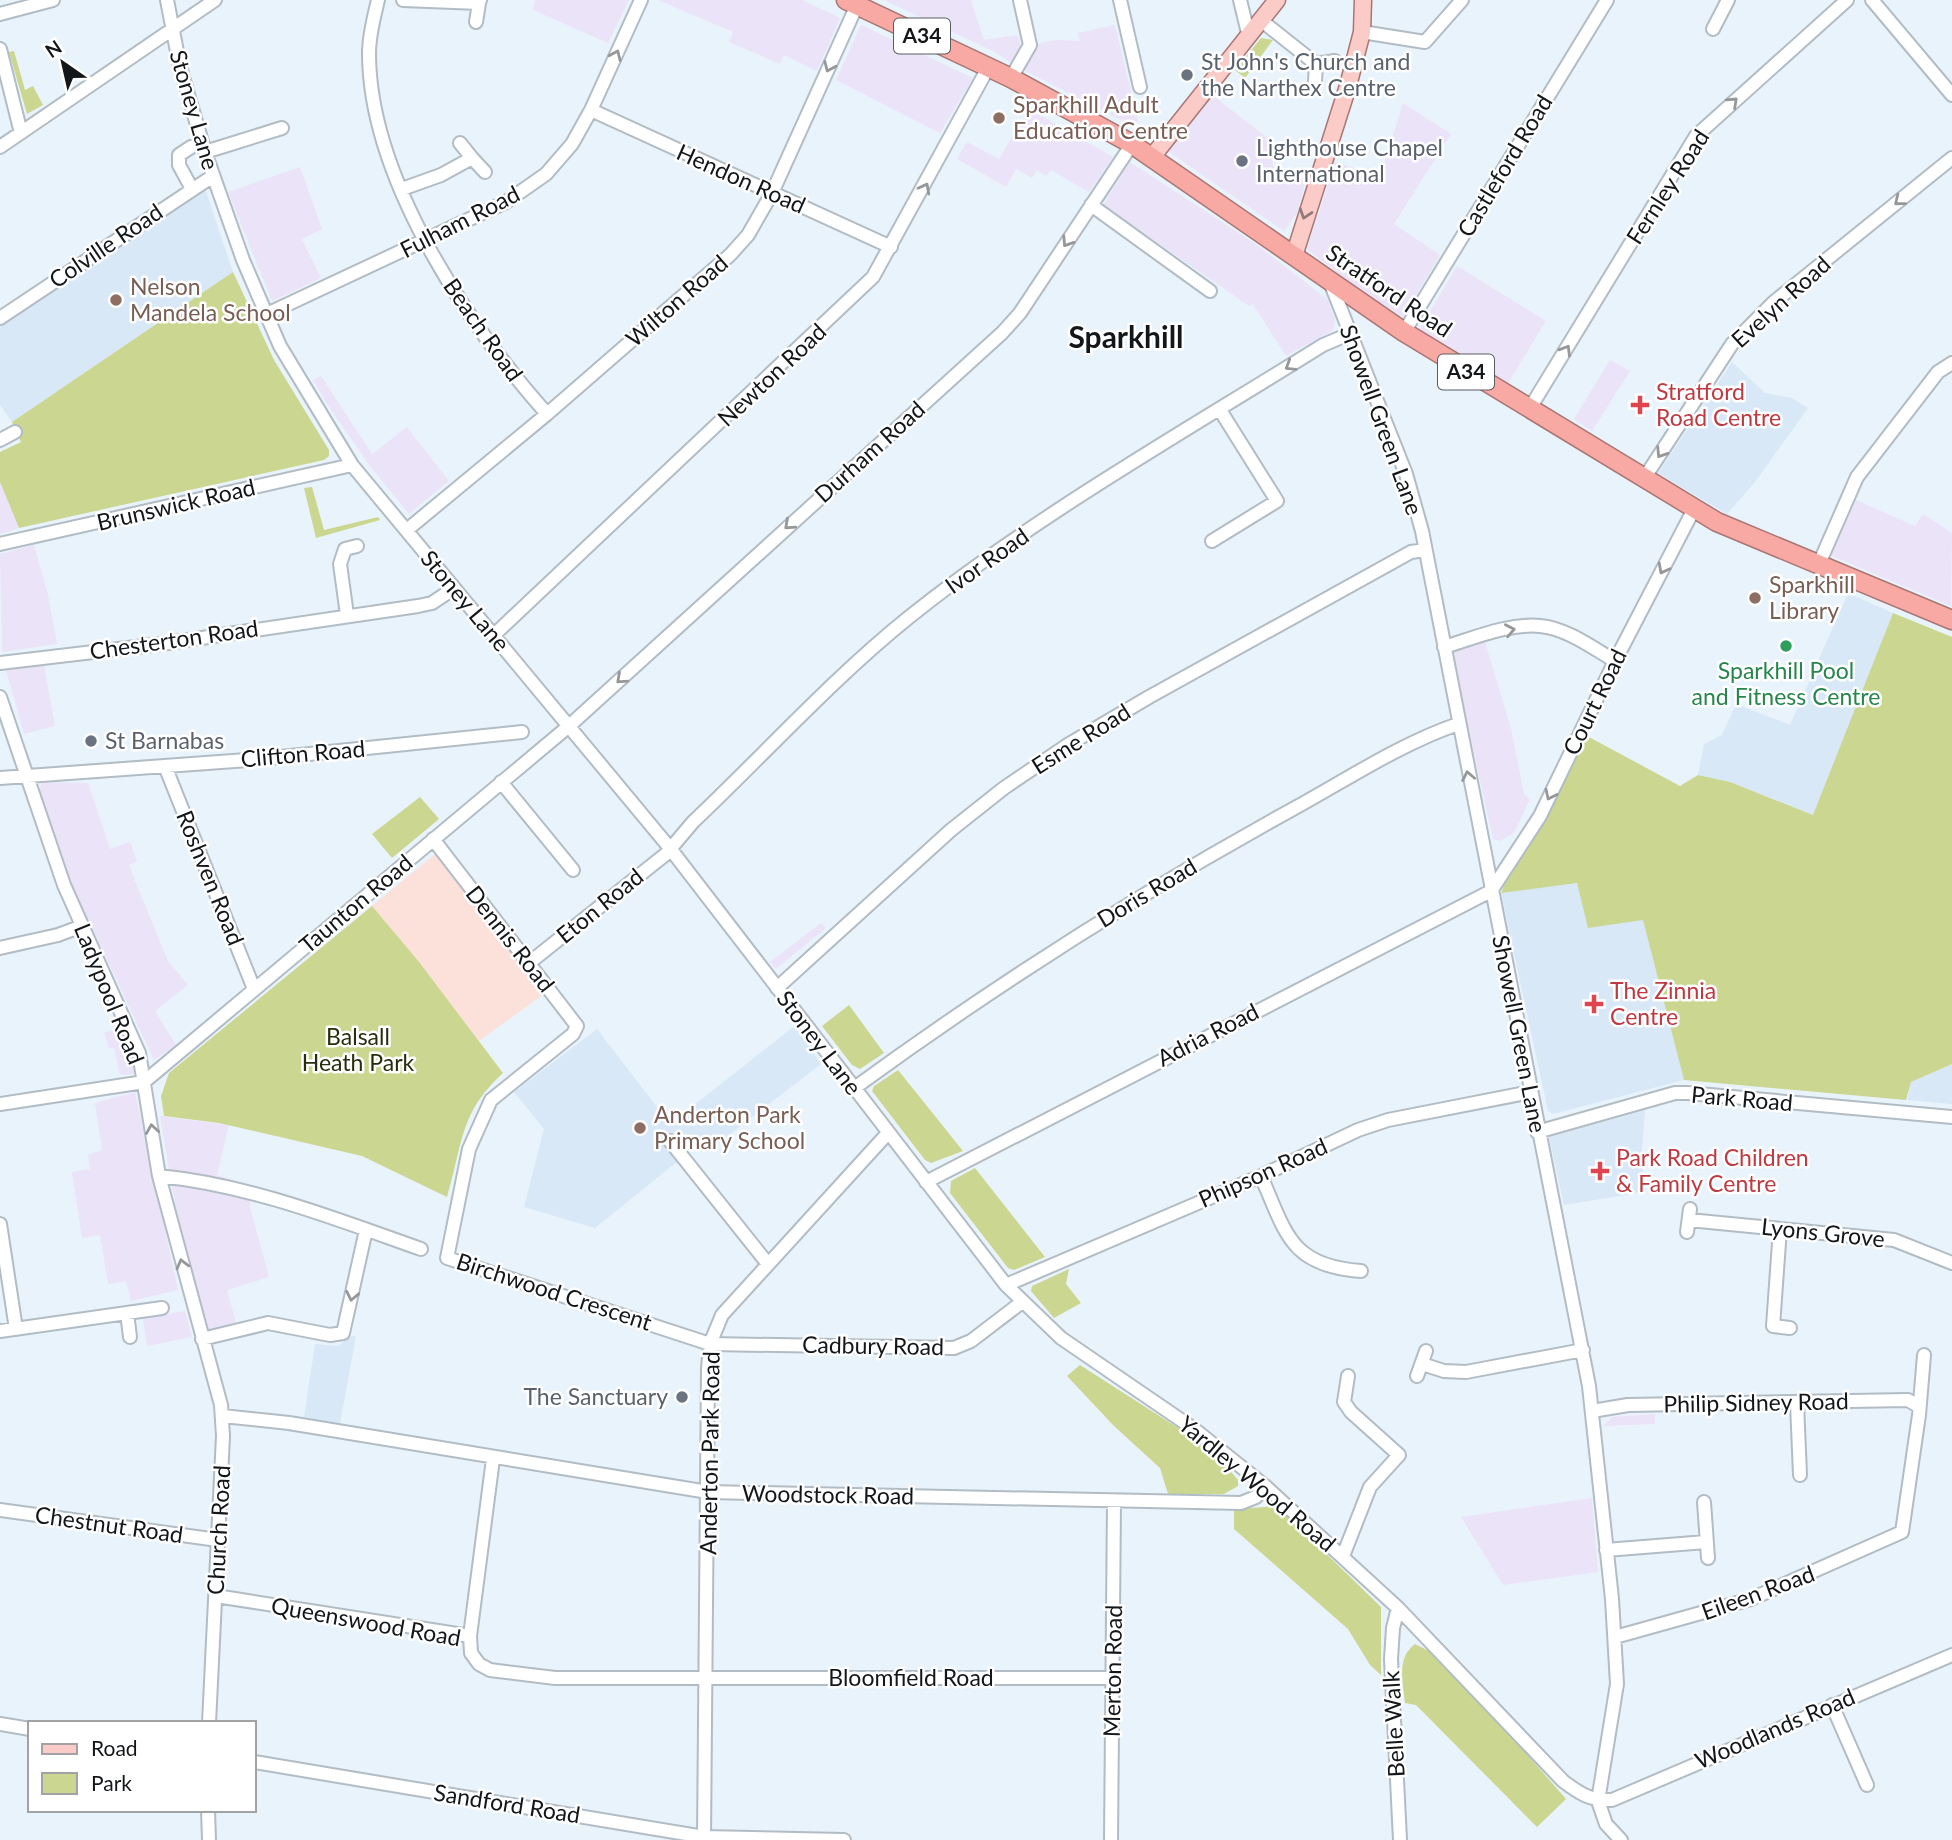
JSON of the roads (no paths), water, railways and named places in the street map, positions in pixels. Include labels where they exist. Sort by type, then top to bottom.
[{"type":"highway","name":"Stratford Road","points":[[861,4],[1011,78],[1132,144],[1404,332],[1694,509],[1737,532],[1952,620]]},
{"type":"main road","points":[[1152,157],[1277,0]]},
{"type":"main road","points":[[1294,256],[1362,32],[1363,0]]},
{"type":"street","points":[[0,14],[53,0]]},
{"type":"street","name":"Stoney Lane","points":[[166,0],[205,152],[267,314],[304,389],[352,465],[408,529],[453,589],[495,634],[669,847],[888,1133]]},
{"type":"street","points":[[0,147],[215,0]]},
{"type":"street","name":"Beach Road","points":[[378,0],[369,50],[373,94],[390,160],[425,241],[502,360],[547,414]]},
{"type":"street","points":[[403,0],[480,2],[476,22]]},
{"type":"street","name":"Fulham Road","points":[[267,314],[425,241],[529,188],[561,158],[591,110],[641,0]]},
{"type":"street","points":[[1011,78],[1030,45],[1020,0]]},
{"type":"street","points":[[1120,0],[1140,87]]},
{"type":"street","points":[[1240,0],[1249,37]]},
{"type":"street","points":[[1362,32],[1425,42],[1462,0]]},
{"type":"street","name":"Castleford Road","points":[[1404,332],[1607,0]]},
{"type":"street","points":[[1713,29],[1728,0]]},
{"type":"street","name":"Fernley Road","points":[[1530,408],[1696,136],[1847,0]]},
{"type":"street","points":[[1872,0],[1952,95]]},
{"type":"street","name":"Wilton Road","points":[[408,529],[547,414],[730,255],[748,235],[772,193],[861,4]]},
{"type":"street","points":[[1262,21],[1317,64],[1335,61]]},
{"type":"street","points":[[0,49],[21,133]]},
{"type":"street","points":[[1315,81],[1317,64]]},
{"type":"street","name":"Newton Road","points":[[495,634],[873,277],[988,68]]},
{"type":"street","name":"Hendon Road","points":[[591,110],[891,247]]},
{"type":"street","points":[[205,152],[282,128]]},
{"type":"street","points":[[460,143],[485,173]]},
{"type":"street","name":"Durham Road","points":[[569,726],[1002,333],[1020,313],[1132,144]]},
{"type":"street","points":[[191,148],[179,155],[179,165],[192,189]]},
{"type":"street","points":[[402,189],[472,158]]},
{"type":"street","name":"Evelyn Road","points":[[1645,477],[1732,344],[1774,302],[1952,158]]},
{"type":"street","name":"Colville Road","points":[[0,318],[213,176]]},
{"type":"street","points":[[1091,205],[1210,291]]},
{"type":"street","name":"Showell Green Lane","points":[[1330,282],[1406,474],[1444,647],[1537,1132],[1583,1350],[1592,1411],[1615,1637],[1614,1712],[1598,1801]]},
{"type":"street","name":"Ivor Road","points":[[669,847],[907,619],[988,559],[1323,345],[1349,334]]},
{"type":"street","points":[[1818,566],[1857,477],[1938,372],[1952,363]]},
{"type":"street","points":[[1212,541],[1277,501],[1220,410]]},
{"type":"street","points":[[0,440],[15,432]]},
{"type":"street","name":"Brunswick Road","points":[[0,544],[352,465]]},
{"type":"street","name":"Court Road","points":[[1491,891],[1540,816],[1615,661],[1694,509]]},
{"type":"street","points":[[347,615],[340,564],[348,544]]},
{"type":"street","name":"Esme Road","points":[[777,988],[951,830],[1046,760],[1149,697],[1276,626],[1411,552],[1424,550]]},
{"type":"street","name":"Chesterton Road","points":[[0,663],[161,644],[432,603],[453,589]]},
{"type":"street","points":[[1444,647],[1513,628],[1541,626],[1565,633],[1615,661]]},
{"type":"street","name":"Ladypool Road","points":[[0,697],[64,885],[139,1053],[159,1176],[202,1339]]},
{"type":"street","name":"Doris Road","points":[[853,1089],[1125,905],[1302,804],[1435,732],[1458,723]]},
{"type":"street","name":"Taunton Road","points":[[144,1082],[569,726]]},
{"type":"street","name":"Clifton Road","points":[[0,778],[165,766],[522,733]]},
{"type":"street","name":"Roshven Road","points":[[165,766],[254,989]]},
{"type":"street","points":[[501,782],[573,870]]},
{"type":"street","name":"Dennis Road","points":[[433,839],[575,1020],[576,1031],[568,1038]]},
{"type":"street","name":"Eton Road","points":[[529,963],[666,854],[669,847]]},
{"type":"street","points":[[1484,856],[1498,861],[1511,860]]},
{"type":"street","name":"Adria Road","points":[[926,1182],[1491,891]]},
{"type":"street","points":[[0,948],[58,935],[82,926]]},
{"type":"street","name":"Birchwood Crescent","points":[[568,1038],[491,1100],[469,1149],[447,1258],[710,1344]]},
{"type":"street","points":[[0,1104],[144,1082]]},
{"type":"street","name":"Phipson Road","points":[[1006,1285],[1261,1176],[1358,1130],[1388,1120],[1531,1092]]},
{"type":"street","name":"Park Road","points":[[1537,1132],[1675,1093],[1952,1117]]},
{"type":"street","name":"Yardley Wood Road","points":[[888,1133],[1022,1302],[1061,1338],[1194,1429],[1265,1486],[1398,1608],[1563,1781],[1583,1796],[1598,1801]]},
{"type":"street","name":"Anderton Park Road","points":[[704,1838],[710,1344],[722,1315],[888,1133]]},
{"type":"street","points":[[670,1141],[768,1264]]},
{"type":"street","points":[[159,1176],[216,1183],[252,1192],[421,1249]]},
{"type":"street","points":[[1261,1176],[1284,1230],[1296,1248],[1323,1266],[1361,1271]]},
{"type":"street","name":"Lyons Grove","points":[[1689,1220],[1894,1240],[1952,1263]]},
{"type":"street","points":[[0,1224],[16,1329]]},
{"type":"street","points":[[1780,1229],[1773,1326],[1790,1328]]},
{"type":"street","points":[[202,1339],[268,1323],[330,1335],[343,1333],[366,1230]]},
{"type":"street","name":"Cadbury Road","points":[[710,1344],[954,1348],[971,1341],[1022,1302]]},
{"type":"street","points":[[0,1331],[162,1308]]},
{"type":"street","points":[[127,1313],[130,1337]]},
{"type":"street","name":"Church Road","points":[[202,1339],[223,1416],[209,1721]]},
{"type":"street","points":[[1422,1364],[1444,1371],[1466,1372],[1583,1350]]},
{"type":"street","points":[[1919,1406],[1924,1355]]},
{"type":"street","points":[[1343,1556],[1370,1487],[1399,1455],[1351,1412],[1344,1402],[1348,1376]]},
{"type":"street","name":"Philip Sidney Road","points":[[1592,1411],[1628,1405],[1908,1400],[1919,1406]]},
{"type":"street","points":[[1797,1403],[1800,1475]]},
{"type":"street","name":"Eileen Road","points":[[1615,1637],[1751,1600],[1895,1536],[1905,1525],[1919,1406]]},
{"type":"street","name":"Woodstock Road","points":[[223,1416],[289,1423],[493,1459],[708,1492],[1241,1503],[1256,1497],[1265,1486]]},
{"type":"street","points":[[470,1636],[493,1459]]},
{"type":"street","name":"Merton Road","points":[[1111,1840],[1114,1502]]},
{"type":"street","points":[[1704,1502],[1708,1558]]},
{"type":"street","name":"Chestnut Road","points":[[0,1510],[218,1540]]},
{"type":"street","points":[[1606,1550],[1706,1542]]},
{"type":"street","name":"Queenswood Road","points":[[216,1596],[470,1636],[469,1647],[474,1659],[484,1668],[499,1672],[555,1678],[708,1677]]},
{"type":"street","name":"Belle Walk","points":[[1398,1608],[1393,1628],[1391,1659],[1400,1840]]},
{"type":"street","name":"Woodlands Road","points":[[1598,1801],[1612,1800],[1952,1655]]},
{"type":"street","name":"Bloomfield Road","points":[[708,1677],[1114,1678]]},
{"type":"street","points":[[1832,1705],[1867,1785]]},
{"type":"street","points":[[0,1724],[28,1729]]},
{"type":"street","name":"Sandford Road","points":[[256,1762],[704,1838],[844,1840]]},
{"type":"street","points":[[1598,1801],[1606,1824],[1621,1840]]},
{"type":"street","points":[[208,1812],[209,1840]]},
{"type":"place","name":"St John's Church and the Narthex Centre","points":[[1187,75]]},
{"type":"place","name":"Sparkhill Adult Education Centre","points":[[999,118]]},
{"type":"place","name":"Lighthouse Chapel International","points":[[1242,161]]},
{"type":"place","name":"Nelson Mandela School","points":[[116,300]]},
{"type":"place","name":"Stratford Road Centre","points":[[1640,405]]},
{"type":"place","name":"Sparkhill Library","points":[[1755,598]]},
{"type":"place","name":"Sparkhill Pool and Fitness Centre","points":[[1786,646]]},
{"type":"place","name":"St Barnabas","points":[[91,741]]},
{"type":"place","name":"The Zinnia Centre","points":[[1594,1004]]},
{"type":"place","name":"Anderton Park Primary School","points":[[640,1128]]},
{"type":"place","name":"Park Road Children & Family Centre","points":[[1600,1171]]},
{"type":"place","name":"The Sanctuary","points":[[682,1397]]},
{"type":"district","name":"Sparkhill","points":[[1126,338]]},
{"type":"park label","name":"Balsall Heath Park","points":[[358,1050]]}]
